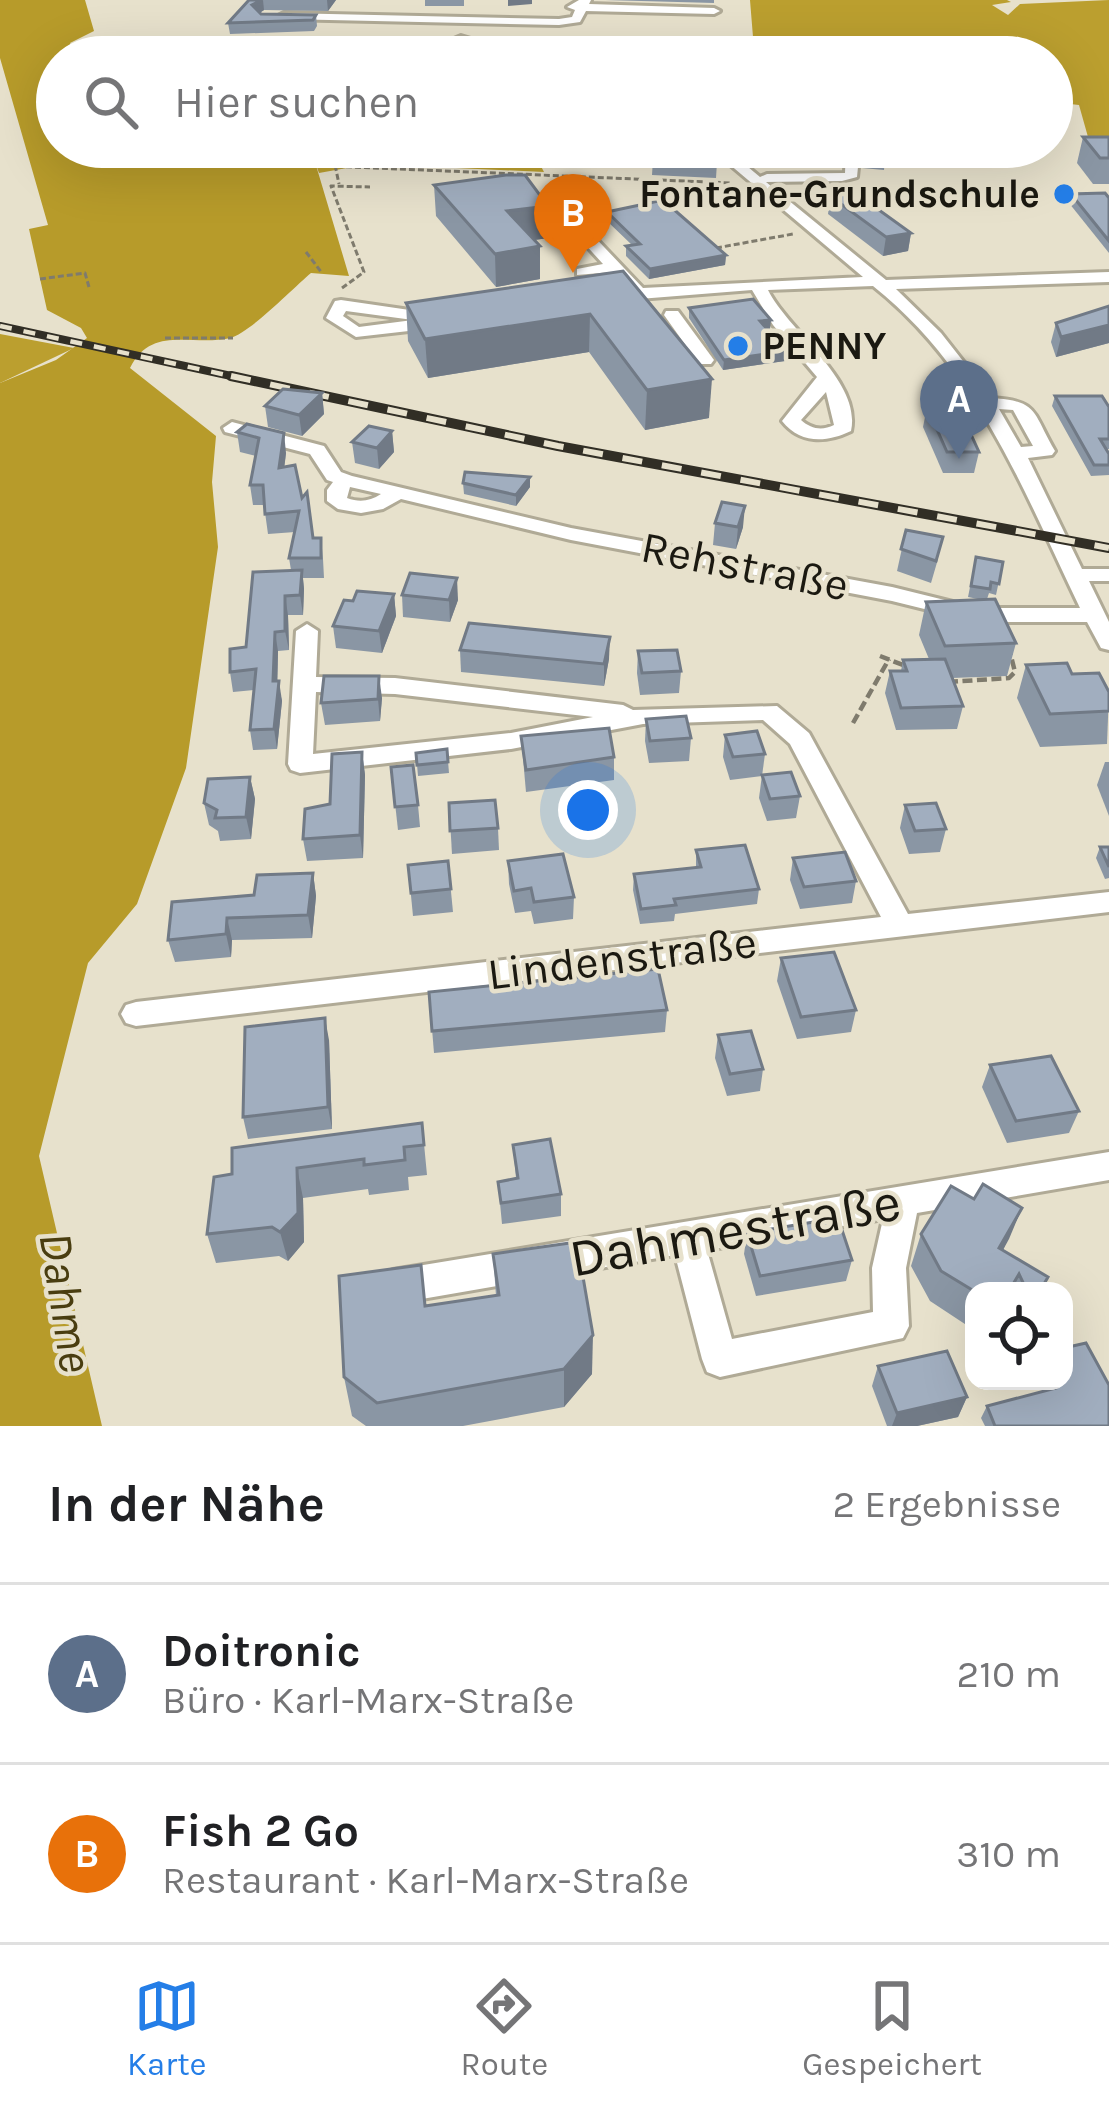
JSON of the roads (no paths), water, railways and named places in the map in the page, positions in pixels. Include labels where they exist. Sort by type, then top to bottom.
[{"type":"street","points":[[571,21],[584,4]]},
{"type":"street","points":[[589,36],[554,6],[714,11]]},
{"type":"street","points":[[271,16],[571,21]]},
{"type":"street","points":[[740,168],[877,283],[940,344],[985,403],[1109,644]]},
{"type":"street","points":[[754,180],[847,176],[849,168]]},
{"type":"street","points":[[754,180],[825,192]]},
{"type":"street","points":[[578,228],[602,214],[597,204],[590,200],[563,203],[578,228],[639,292]]},
{"type":"street","points":[[584,272],[615,266]]},
{"type":"street","points":[[602,298],[759,287],[1106,280]]},
{"type":"street","points":[[759,287],[764,302],[824,379]]},
{"type":"street","points":[[341,305],[450,320],[372,332],[346,329],[334,318],[341,305]]},
{"type":"street","points":[[672,315],[705,360]]},
{"type":"street","points":[[985,403],[1019,405],[1045,451],[1012,454]]},
{"type":"street","name":"Rehstraße","points":[[232,428],[317,450],[334,476],[346,480],[571,534],[1000,618],[1094,615]]},
{"type":"street","points":[[1073,574],[1109,575]]},
{"type":"street","points":[[308,631],[300,764],[511,741],[643,716],[744,709],[769,712],[787,723],[900,926]]},
{"type":"street","points":[[302,684],[395,686],[643,716]]},
{"type":"street","points":[[510,698],[502,708],[503,730],[511,741]]},
{"type":"street","name":"Lindenstraße","points":[[136,1014],[1109,902]]},
{"type":"street","name":"Dahmestraße","points":[[361,1292],[1109,1166]]},
{"type":"street","points":[[687,1240],[720,1359],[891,1326],[889,1268],[903,1202]]},
{"type":"water","name":"Dahme","points":[[0,0],[85,0],[94,31],[84,36],[36,36],[36,168],[317,168],[349,276],[311,273],[238,334],[216,340],[161,342],[139,354],[130,368],[216,436],[212,482],[218,547],[186,768],[137,904],[88,963],[39,1156],[102,1426],[0,1426],[0,383],[56,360],[87,338],[81,328],[47,310],[29,229],[48,225],[0,58]]},
{"type":"railway","points":[[0,326],[244,379]]},
{"type":"railway","points":[[231,376],[244,379]]},
{"type":"railway","points":[[244,379],[558,446],[1109,548]]},
{"type":"place","name":"Fontane-Grundschule","points":[[1064,194]]},
{"type":"place","name":"Fish 2 Go","points":[[573,273]]},
{"type":"place","name":"PENNY","points":[[738,346]]},
{"type":"place","name":"Doitronic","points":[[959,459]]}]
